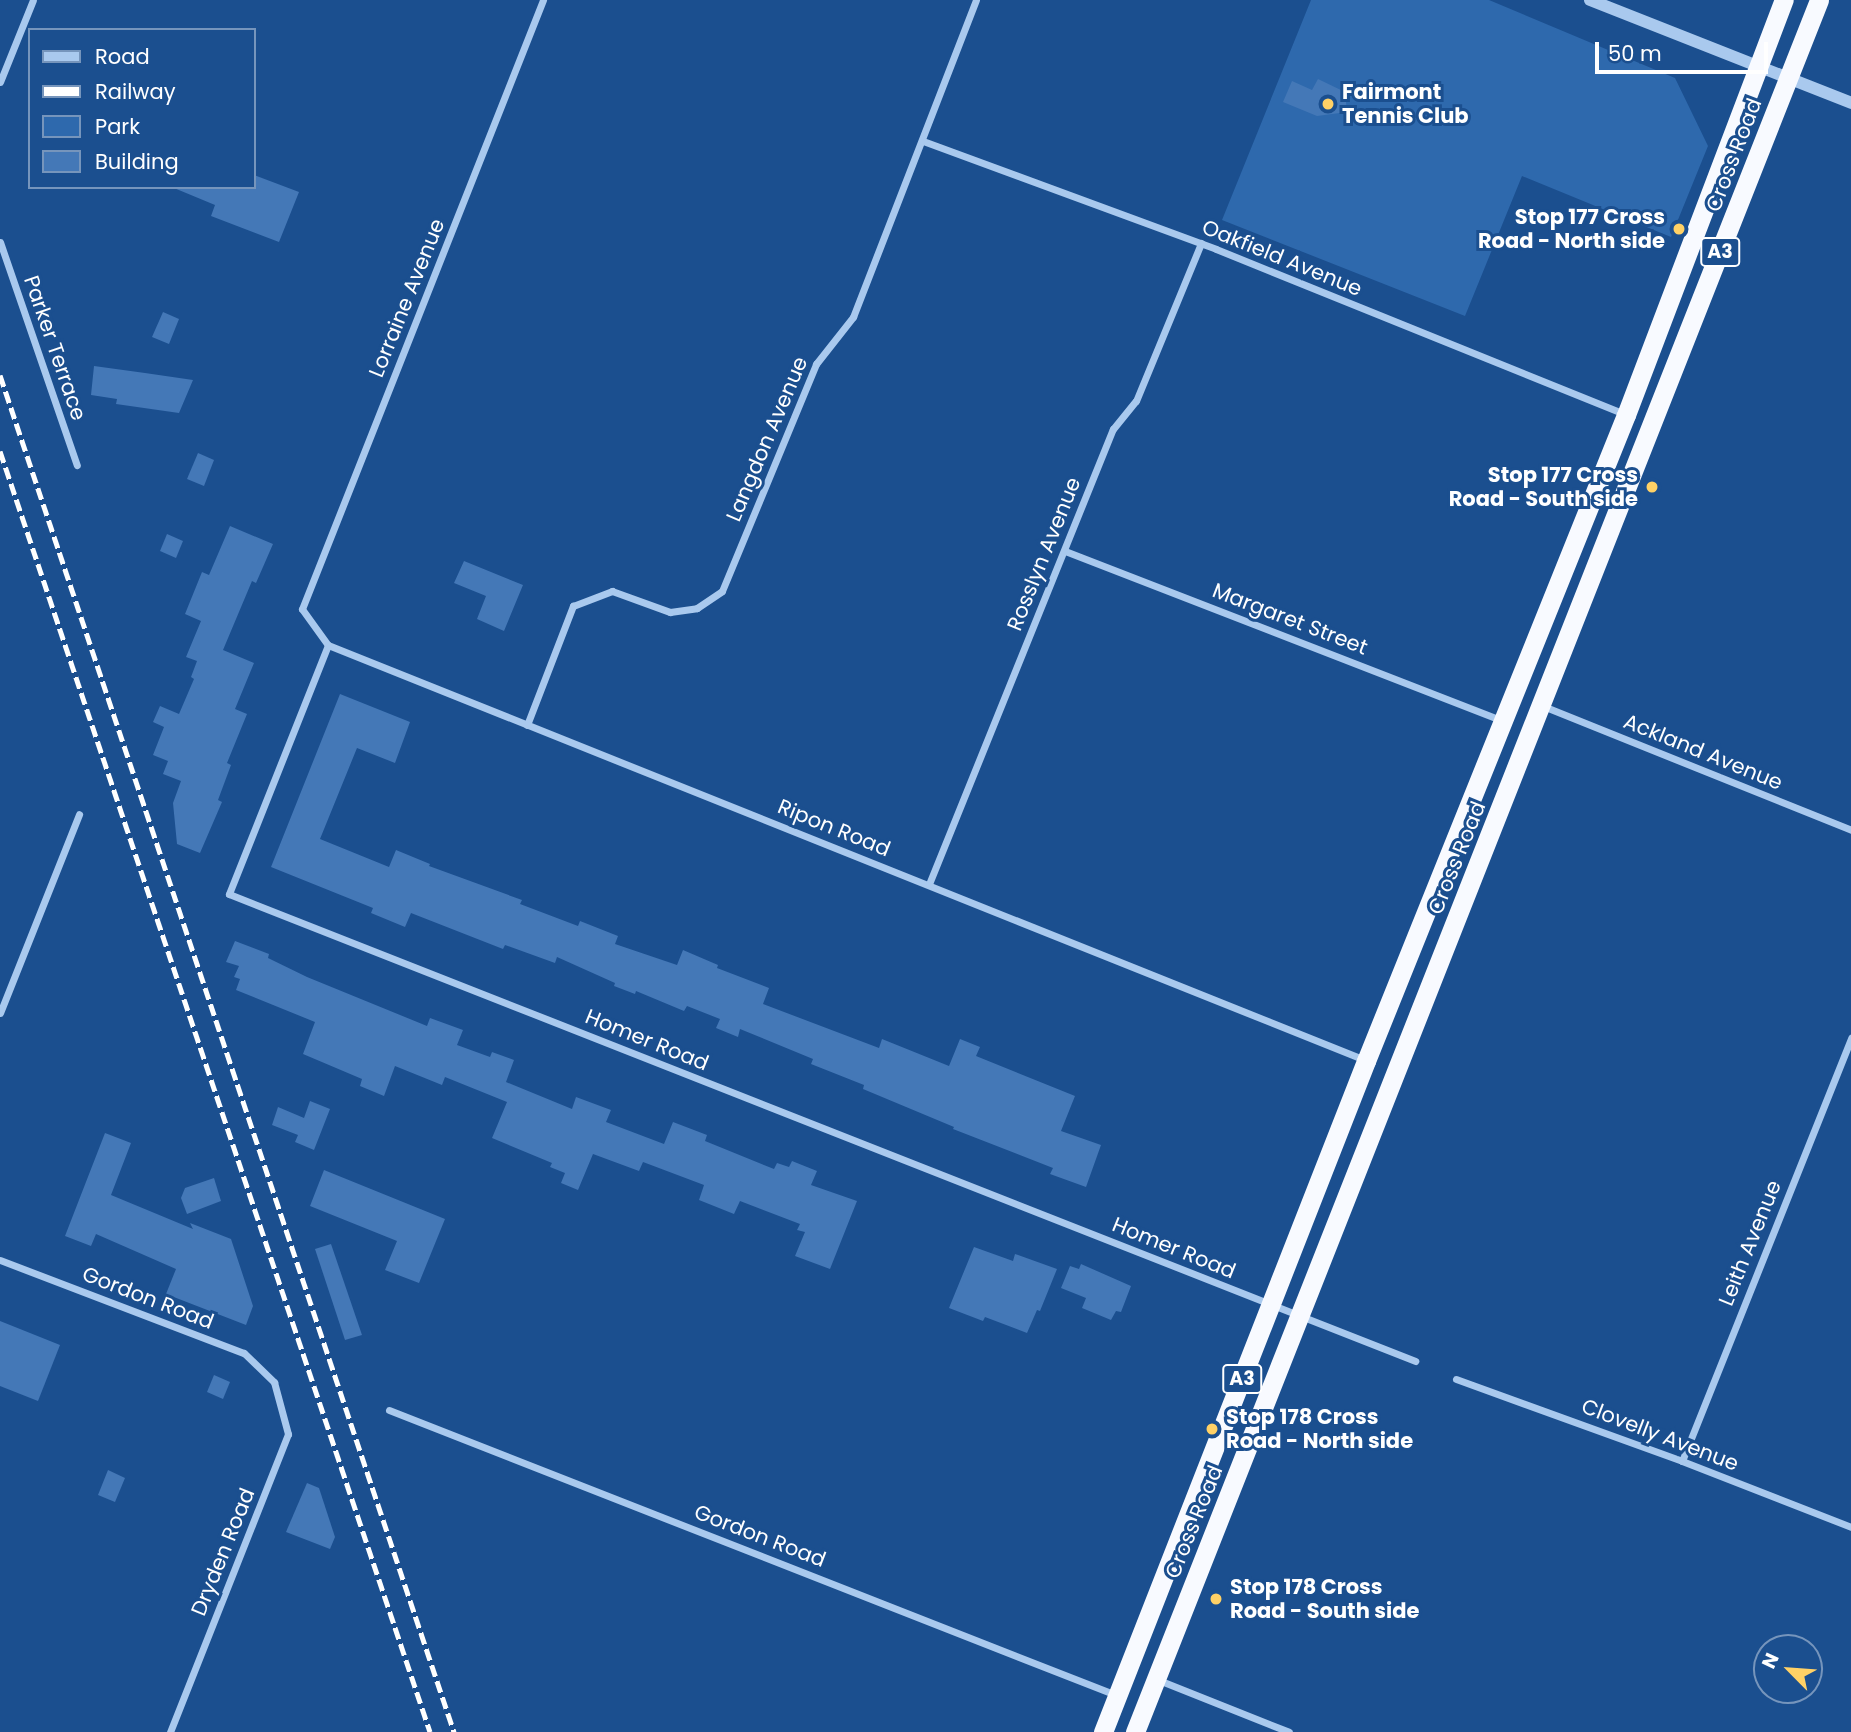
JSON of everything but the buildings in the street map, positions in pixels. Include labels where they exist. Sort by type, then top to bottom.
[{"type":"highway","name":"Cross Road","points":[[1102,1732],[1366,1061],[1626,415],[1784,0]]},
{"type":"highway","name":"Cross Road","points":[[1135,1732],[1819,0]]},
{"type":"highway","points":[[1626,415],[1652,426]]},
{"type":"highway","points":[[1521,675],[1542,706],[1502,721],[1521,758]]},
{"type":"highway","points":[[1366,1061],[1397,1073]]},
{"type":"highway","points":[[1117,1696],[1156,1679]]},
{"type":"street","points":[[0,82],[33,0]]},
{"type":"street","name":"Lorraine Avenue","points":[[328,645],[302,610],[543,0]]},
{"type":"street","name":"Langdon Avenue","points":[[527,724],[573,606],[612,591],[670,612],[698,608],[722,591],[816,364],[853,317],[976,0]]},
{"type":"street","points":[[1590,0],[1851,103]]},
{"type":"street","name":"Oakfield Avenue","points":[[923,141],[1201,243],[1626,415]]},
{"type":"street","name":"Parker Terrace","points":[[0,242],[77,465]]},
{"type":"street","name":"Rosslyn Avenue","points":[[929,884],[1113,429],[1136,401],[1201,243]]},
{"type":"street","name":"Margaret Street","points":[[1065,551],[1502,721]]},
{"type":"street","name":"Ripon Road","points":[[328,645],[1366,1061]]},
{"type":"street","name":"Homer Road","points":[[328,645],[229,894],[1301,1317]]},
{"type":"street","name":"Ackland Avenue","points":[[1542,706],[1851,830]]},
{"type":"street","points":[[0,1013],[79,814]]},
{"type":"street","name":"Leith Avenue","points":[[1682,1461],[1851,1038]]},
{"type":"street","name":"Gordon Road","points":[[0,1260],[244,1353],[274,1382]]},
{"type":"street","points":[[1301,1317],[1415,1361]]},
{"type":"street","name":"Clovelly Avenue","points":[[1456,1379],[1682,1461],[1851,1527]]},
{"type":"street","name":"Dryden Road","points":[[170,1732],[288,1434],[274,1382]]},
{"type":"street","name":"Gordon Road","points":[[389,1410],[1117,1696]]},
{"type":"street","points":[[1156,1679],[1289,1732]]},
{"type":"green space","points":[[1311,0],[1489,0],[1675,78],[1708,146],[1671,237],[1522,176],[1465,316],[1222,220]]},
{"type":"railway","points":[[0,375],[454,1732]]},
{"type":"railway","points":[[0,451],[430,1732]]},
{"type":"place","name":"Fairmont Tennis Club","points":[[1328,104]]},
{"type":"place","name":"Stop 177 Cross Road - North side","points":[[1679,229]]},
{"type":"place","name":"Stop 177 Cross Road - South side","points":[[1652,487]]},
{"type":"place","name":"Stop 178 Cross Road - North side","points":[[1212,1429]]},
{"type":"place","name":"Stop 178 Cross Road - South side","points":[[1216,1599]]}]
